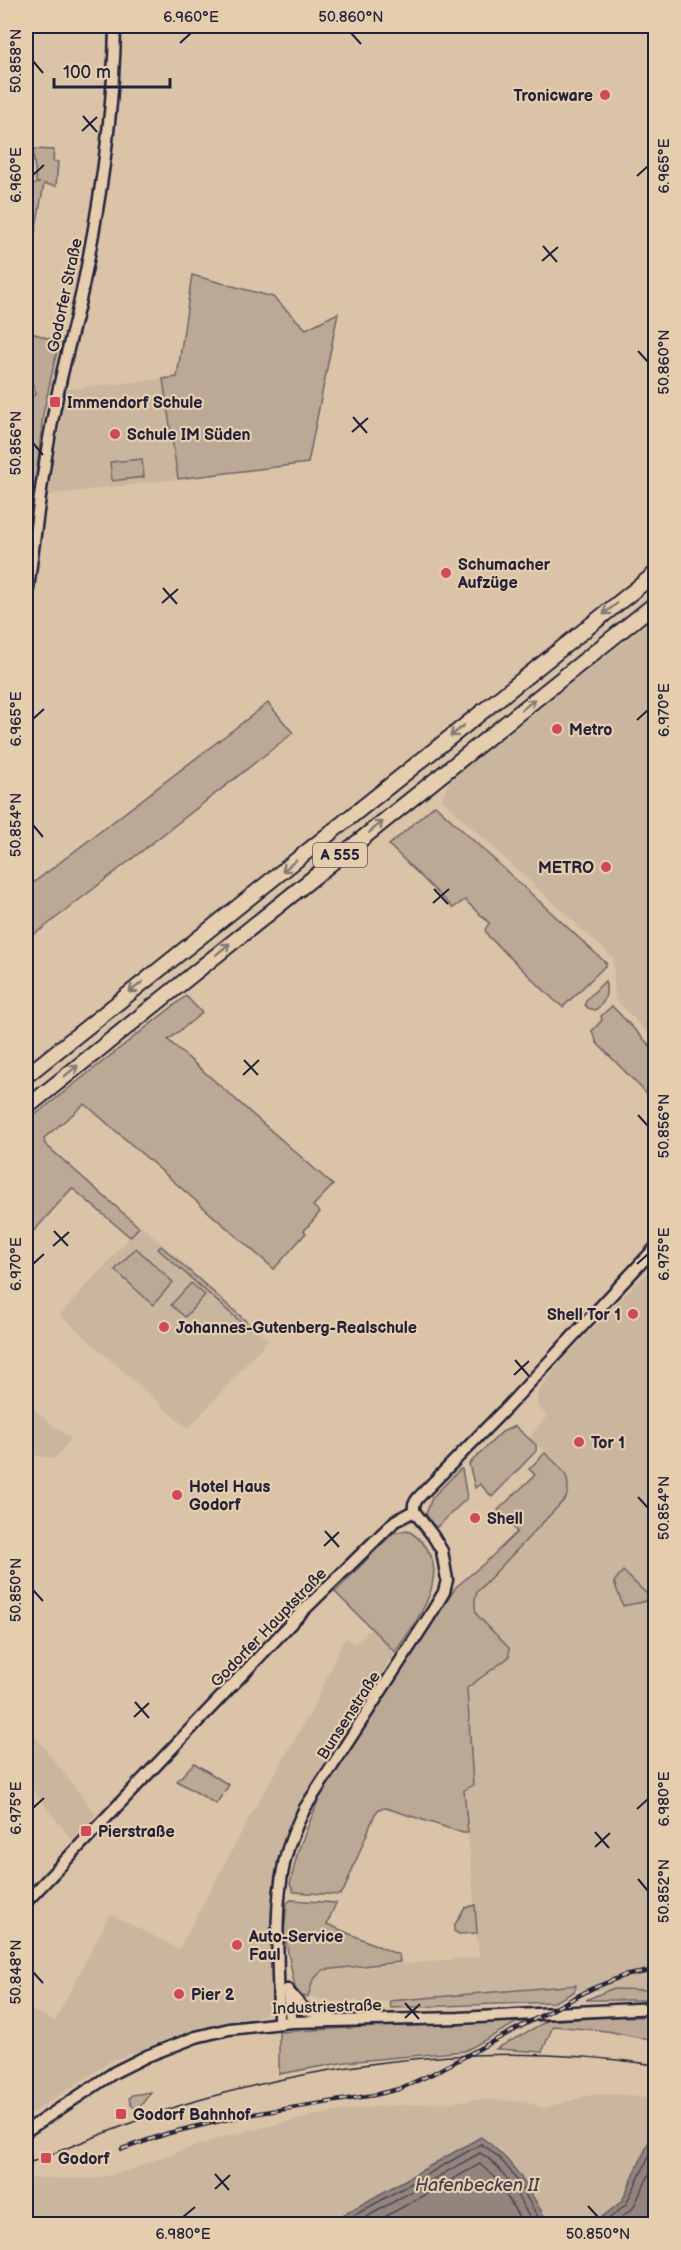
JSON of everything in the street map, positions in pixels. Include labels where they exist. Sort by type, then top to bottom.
[{"type":"highway","name":"A 555","points":[[26,1076],[656,573]]},
{"type":"highway","name":"A 555","points":[[26,1108],[656,603]]},
{"type":"main road","name":"Godorfer Straße","points":[[26,604],[37,514],[53,417],[82,291],[105,154],[113,91],[115,26]]},
{"type":"main road","name":"Godorfer Hauptstraße","points":[[26,1902],[298,1616],[395,1521],[414,1511],[414,1504],[418,1498],[507,1407],[656,1247]]},
{"type":"main road","name":"Bunsenstraße","points":[[279,2022],[277,1921],[284,1863],[292,1834],[305,1808],[444,1592],[447,1580],[442,1551],[414,1511]]},
{"type":"main road","name":"Bunsenstraße","points":[[279,1949],[288,1990],[291,2022]]},
{"type":"main road","points":[[288,1990],[310,2013],[355,2020]]},
{"type":"main road","name":"Industriestraße","points":[[26,2131],[115,2072],[147,2056],[196,2037],[218,2032],[279,2022],[459,2018],[656,2008]]},
{"type":"shaded area","points":[[33,149],[54,150],[53,161],[58,162],[56,186],[44,184],[26,281],[26,186],[40,183],[36,182]]},
{"type":"shaded area","points":[[192,275],[273,297],[306,329],[338,313],[308,463],[178,479],[163,379],[177,377]]},
{"type":"shaded area","points":[[26,331],[59,342],[43,414],[26,554],[26,400],[36,394],[26,364]]},
{"type":"shaded area","name":"Schule IM Süden","points":[[163,379],[178,479],[47,495],[67,389]]},
{"type":"shaded area","points":[[142,459],[144,477],[112,481],[110,462]]},
{"type":"shaded area","points":[[655,617],[655,1040],[615,999],[613,958],[442,800],[449,780]]},
{"type":"shaded area","points":[[268,703],[293,733],[42,929],[26,939],[26,885],[33,883]]},
{"type":"shaded area","points":[[435,805],[607,964],[563,1007],[489,937],[485,930],[489,923],[465,900],[453,908],[389,845]]},
{"type":"shaded area","points":[[605,981],[604,1001],[595,1010],[588,1008],[585,1005],[586,1000]]},
{"type":"shaded area","points":[[186,996],[202,1013],[168,1040],[333,1185],[313,1206],[320,1212],[304,1231],[306,1233],[274,1269],[85,1104],[44,1138],[45,1144],[139,1227],[130,1237],[72,1188],[35,1230],[26,1230],[26,1122]]},
{"type":"shaded area","points":[[612,1006],[655,1051],[655,1102],[597,1043],[592,1031],[602,1020],[601,1016]]},
{"type":"shaded area","name":"Johannes-Gutenberg-Realschule","points":[[141,1225],[268,1340],[188,1429],[60,1315]]},
{"type":"shaded area","points":[[161,1246],[247,1322],[244,1325],[158,1249]]},
{"type":"shaded area","points":[[136,1248],[173,1282],[153,1305],[115,1270]]},
{"type":"shaded area","points":[[655,1264],[655,1990],[574,1990],[575,1985],[359,2004],[358,2000],[349,2001],[349,2004],[309,1997],[313,1980],[323,1971],[479,1957],[448,1606],[555,1496],[560,1467],[529,1438],[547,1416],[537,1405],[537,1394],[561,1361]]},
{"type":"shaded area","points":[[191,1283],[205,1295],[185,1317],[171,1305]]},
{"type":"shaded area","points":[[33,1409],[71,1439],[55,1459],[26,1451],[26,1419]]},
{"type":"shaded area","points":[[515,1426],[536,1445],[536,1451],[492,1497],[480,1484],[475,1488],[469,1464],[502,1432]]},
{"type":"shaded area","points":[[545,1453],[561,1468],[567,1478],[566,1498],[477,1592],[475,1598],[477,1615],[509,1648],[509,1657],[467,1688],[473,1785],[464,1790],[468,1833],[386,1808],[379,1809],[340,1895],[294,1892],[290,1884],[298,1851],[320,1796],[456,1587],[517,1532],[498,1510],[535,1475],[529,1469]]},
{"type":"shaded area","points":[[462,1469],[467,1498],[437,1527],[426,1514],[432,1498]]},
{"type":"shaded area","points":[[407,1530],[423,1543],[432,1558],[434,1573],[431,1590],[424,1606],[395,1652],[335,1592],[393,1533]]},
{"type":"shaded area","points":[[623,1571],[650,1597],[643,1602],[623,1606],[614,1582]]},
{"type":"shaded area","points":[[371,1629],[395,1652],[299,1807],[286,1840],[274,1884],[273,1994],[269,2010],[264,2015],[193,2030],[111,2061],[26,2117],[26,2005],[55,2021],[110,1914],[179,1949],[252,1813],[313,1708],[345,1637],[355,1644]]},
{"type":"shaded area","points":[[26,1725],[96,1814],[72,1840],[26,1782]]},
{"type":"shaded area","points":[[194,1763],[229,1785],[216,1804],[177,1781]]},
{"type":"shaded area","points":[[291,1900],[336,1903],[327,1924],[399,1955],[400,1962],[323,1970],[313,1980],[308,1997],[300,1996],[295,1988],[284,1932],[287,1903]]},
{"type":"shaded area","points":[[475,1905],[477,1933],[459,1934],[454,1931],[454,1926],[465,1908]]},
{"type":"shaded area","points":[[576,1985],[574,1992],[554,2002],[391,2008],[390,2001]]},
{"type":"shaded area","points":[[611,1989],[655,1990],[655,2000],[586,2000]]},
{"type":"shaded area","points":[[556,2016],[655,2017],[655,2041],[607,2031],[553,2026],[542,2052],[496,2049]]},
{"type":"shaded area","points":[[525,2018],[465,2051],[346,2062],[279,2074],[279,2032]]},
{"type":"shaded area","points":[[151,2092],[139,2108],[131,2105],[129,2098],[132,2095]]},
{"type":"shaded area","points":[[596,2094],[655,2099],[655,2129],[622,2201],[593,2224],[549,2224],[516,2168],[500,2149],[481,2137],[327,2224],[26,2224],[26,2178],[95,2179],[136,2168],[222,2137],[317,2115],[362,2108],[476,2100],[525,2101],[542,2108]]},
{"type":"water","points":[[655,2128],[655,2224],[593,2224],[622,2201]]},
{"type":"water","name":"Hafenbecken II","points":[[481,2137],[513,2166],[549,2224],[327,2224]]},
{"type":"tram line","points":[[26,2164],[127,2124],[188,2103],[303,2075],[361,2065],[419,2058],[478,2055],[597,2058],[656,2065]]},
{"type":"railway","points":[[122,2149],[169,2133],[241,2116],[399,2089],[432,2074],[591,1989],[623,1976],[656,1970]]},
{"type":"place","name":"Tronicware","points":[[605,95]]},
{"type":"place","name":"Immendorf Schule","points":[[55,402]]},
{"type":"place","name":"Schule IM Süden","points":[[115,434]]},
{"type":"place","name":"Schumacher Aufzüge","points":[[446,573]]},
{"type":"place","name":"Metro","points":[[557,729]]},
{"type":"place","name":"METRO","points":[[606,867]]},
{"type":"place","name":"Shell Tor 1","points":[[633,1314]]},
{"type":"place","name":"Johannes-Gutenberg-Realschule","points":[[164,1327]]},
{"type":"place","name":"Tor 1","points":[[579,1442]]},
{"type":"place","name":"Hotel Haus Godorf","points":[[177,1495]]},
{"type":"place","name":"Shell","points":[[475,1518]]},
{"type":"place","name":"Pierstraße","points":[[86,1831]]},
{"type":"place","name":"Auto-Service Faul","points":[[237,1945]]},
{"type":"place","name":"Pier 2","points":[[179,1994]]},
{"type":"place","name":"Godorf Bahnhof","points":[[121,2114]]},
{"type":"place","name":"Godorf","points":[[46,2158]]}]
